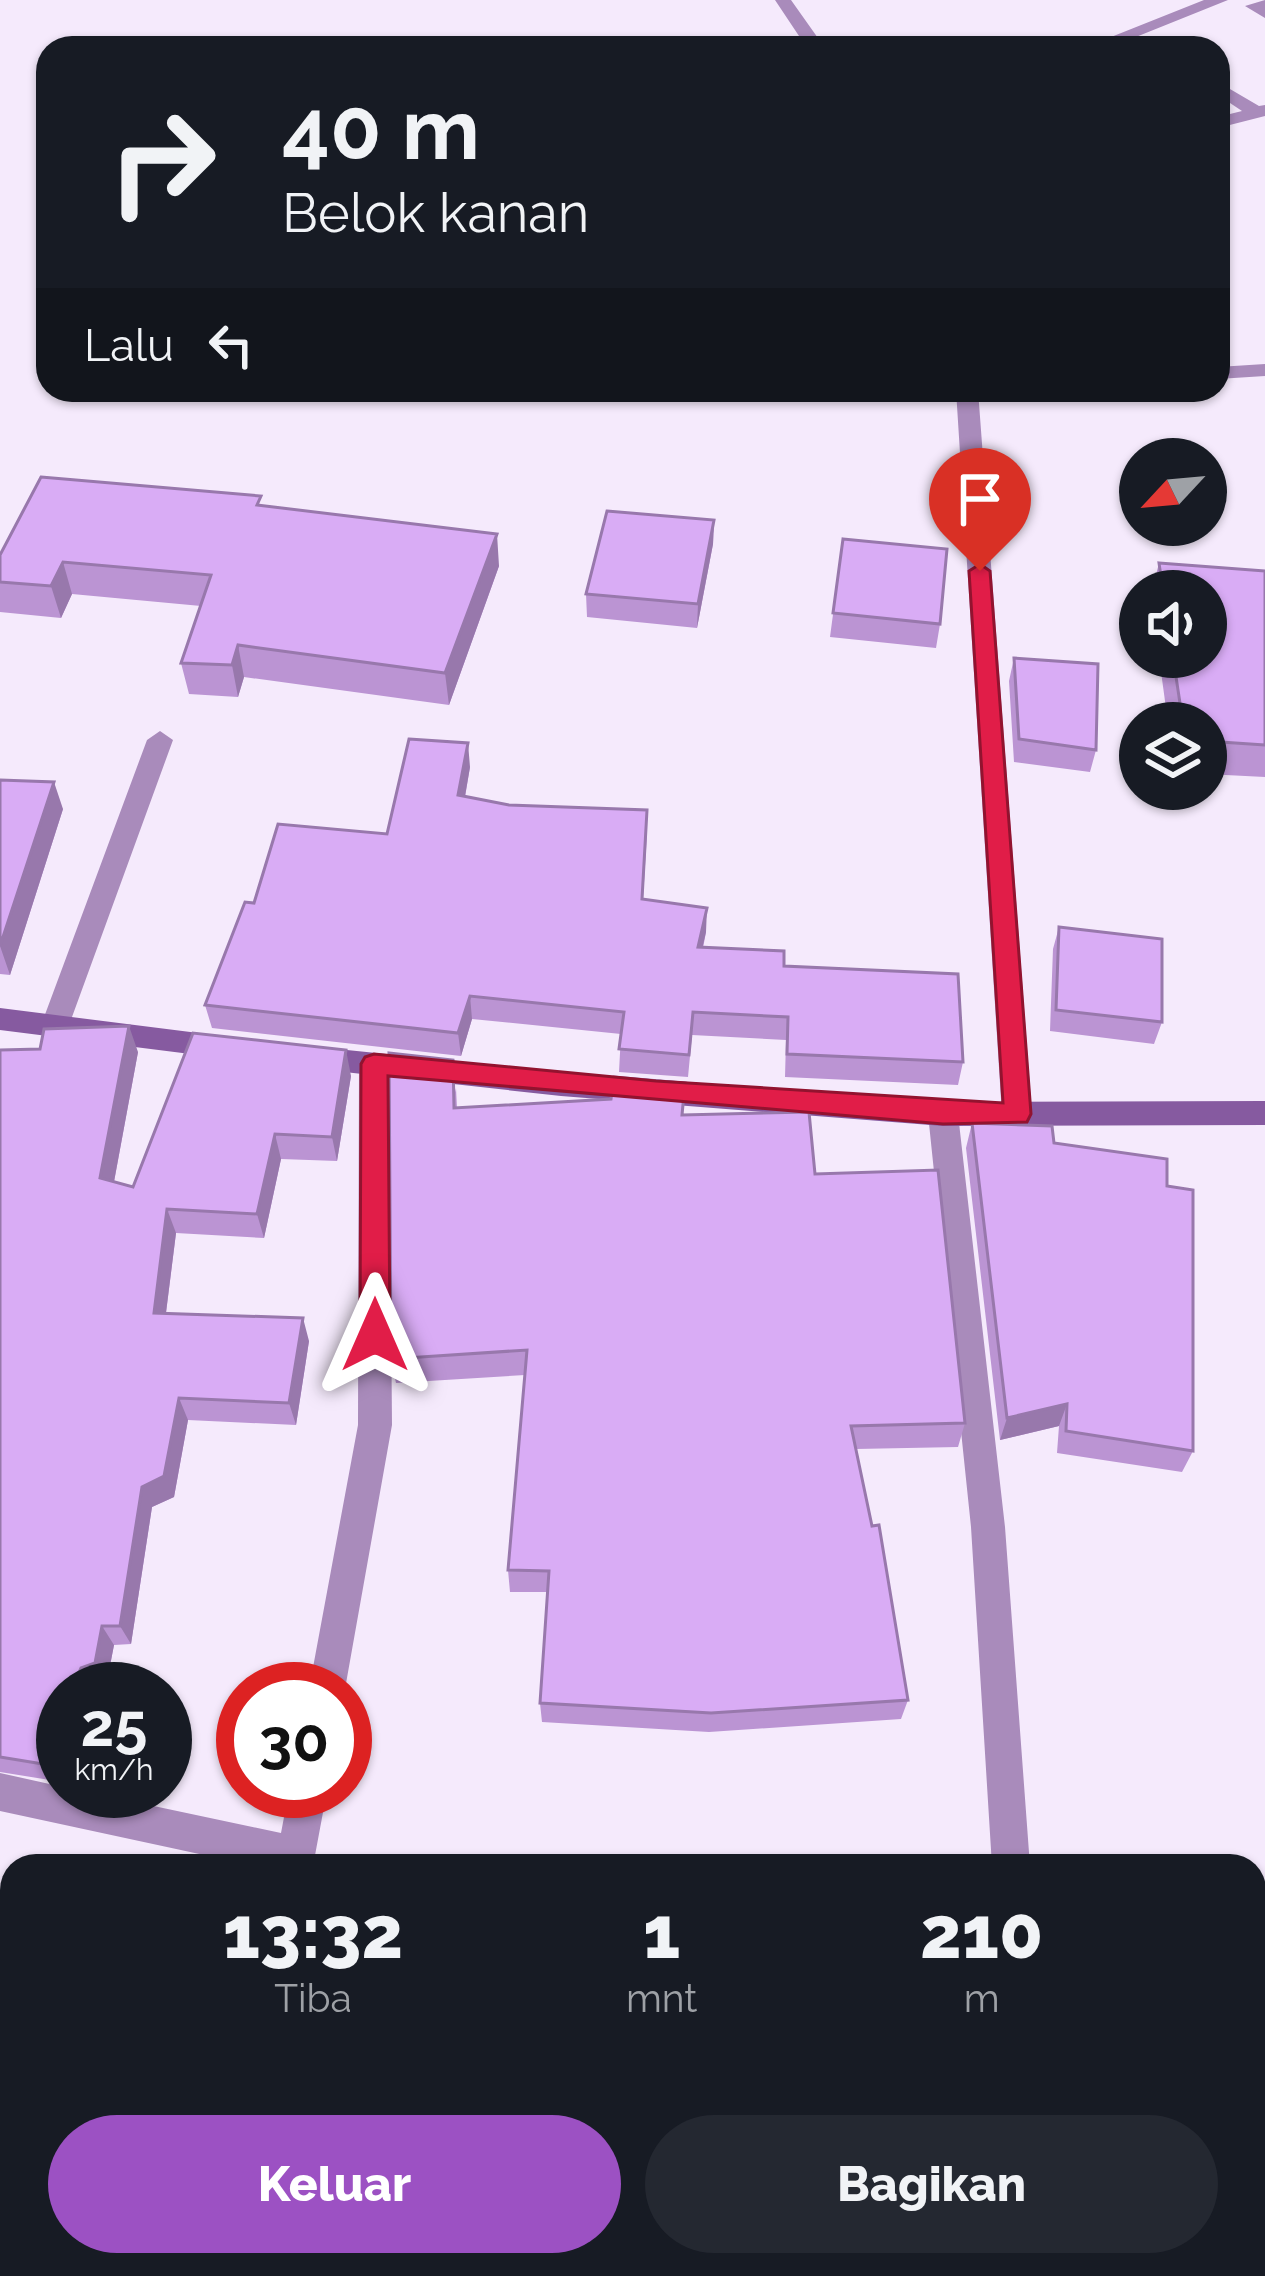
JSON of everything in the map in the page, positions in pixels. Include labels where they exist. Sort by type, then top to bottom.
[{"type":"street","points":[[784,0],[809,36]]},
{"type":"street","points":[[1122,36],[1220,0]]},
{"type":"street","points":[[1134,31],[1142,36]]},
{"type":"street","points":[[1230,93],[1261,111]]},
{"type":"street","points":[[1230,120],[1261,111]]},
{"type":"street","points":[[1230,373],[1265,370]]},
{"type":"street","points":[[968,402],[1017,1114]]},
{"type":"street","points":[[54,1028],[160,740]]},
{"type":"street","points":[[0,1019],[561,1084],[943,1114],[1265,1113]]},
{"type":"street","points":[[332,1662],[375,1426],[374,1064]]},
{"type":"street","points":[[943,1114],[988,1527],[1010,1854]]},
{"type":"street","points":[[0,1792],[265,1854]]},
{"type":"street","points":[[296,1854],[303,1818]]},
{"type":"building","points":[[41,477],[261,496],[257,505],[497,534],[445,673],[238,645],[232,665],[181,663],[211,575],[63,562],[51,586],[0,582],[0,555]]},
{"type":"building","points":[[607,511],[714,520],[698,604],[586,594]]},
{"type":"building","points":[[843,539],[947,549],[940,624],[833,613]]},
{"type":"building","points":[[1159,563],[1265,571],[1265,745],[1227,742],[1227,702],[1180,702],[1176,678],[1227,678],[1227,570],[1160,570]]},
{"type":"building","points":[[1014,658],[1098,664],[1096,750],[1019,739]]},
{"type":"building","points":[[409,739],[468,743],[458,795],[509,805],[647,810],[642,899],[707,908],[698,947],[784,951],[784,966],[958,974],[963,1062],[787,1054],[788,1017],[693,1012],[689,1055],[619,1049],[624,1012],[470,996],[458,1033],[205,1005],[245,902],[254,903],[278,824],[387,834]]},
{"type":"building","points":[[0,780],[54,782],[0,946]]},
{"type":"building","points":[[1059,927],[1162,939],[1162,1022],[1056,1010]]},
{"type":"building","points":[[129,1026],[100,1178],[133,1187],[193,1033],[346,1050],[332,1137],[275,1134],[257,1214],[167,1209],[154,1313],[303,1318],[289,1403],[179,1398],[164,1476],[142,1487],[120,1626],[102,1626],[95,1662],[36,1662],[36,1763],[0,1757],[0,1050],[40,1049],[44,1029]]},
{"type":"building","points":[[389,1053],[453,1060],[454,1108],[611,1099],[614,1077],[685,1083],[682,1115],[809,1112],[815,1174],[938,1170],[965,1423],[851,1426],[872,1526],[879,1525],[908,1700],[711,1713],[540,1703],[549,1571],[508,1570],[527,1350],[391,1359]]},
{"type":"building","points":[[972,1123],[1052,1126],[1054,1143],[1167,1159],[1167,1186],[1193,1190],[1193,1451],[1066,1431],[1067,1404],[1007,1418]]},
{"type":"route","points":[[375,1335],[374,1064],[656,1092],[943,1114],[1017,1114],[980,571]]}]
